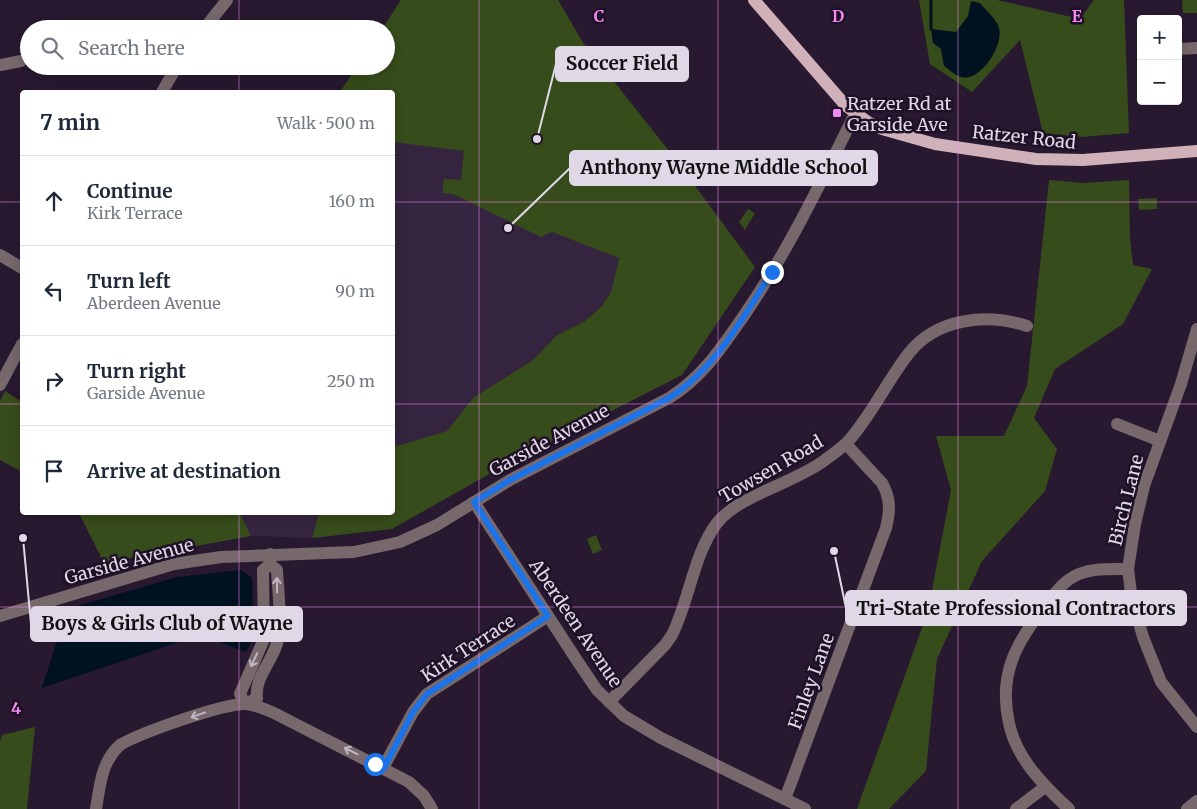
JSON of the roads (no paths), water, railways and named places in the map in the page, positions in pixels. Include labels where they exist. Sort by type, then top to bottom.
[{"type":"main road","name":"Ratzer Road","points":[[754,0],[827,86],[855,114],[882,129],[907,137],[969,150],[1036,159],[1083,160],[1197,150]]},
{"type":"street","points":[[211,20],[226,0]]},
{"type":"street","points":[[1182,49],[1197,48]]},
{"type":"street","points":[[0,65],[20,61]]},
{"type":"street","points":[[163,90],[172,75]]},
{"type":"street","name":"Garside Avenue","points":[[0,616],[174,564],[221,557],[270,559],[354,552],[400,542],[437,525],[510,480],[669,398],[689,385],[712,361],[786,251],[855,114]]},
{"type":"street","points":[[0,255],[20,267]]},
{"type":"street","name":"Towsen Road","points":[[609,702],[665,645],[672,635],[707,540],[719,521],[741,505],[806,472],[846,444],[909,353],[929,336],[954,324],[979,319],[1004,320],[1027,326]]},
{"type":"street","name":"Birch Lane","points":[[1197,329],[1181,384],[1144,486],[1134,524],[1128,569],[1131,593],[1143,637],[1161,682],[1197,727]]},
{"type":"street","points":[[0,386],[20,348]]},
{"type":"street","points":[[1118,424],[1160,440]]},
{"type":"street","name":"Finley Lane","points":[[785,799],[886,528],[890,510],[886,490],[882,483],[846,444]]},
{"type":"street","name":"Aberdeen Avenue","points":[[474,502],[588,676],[609,702],[636,725],[805,809]]},
{"type":"street","points":[[245,704],[240,694],[264,640],[263,570],[270,559]]},
{"type":"street","points":[[1069,809],[1045,787],[1018,749],[1009,723],[1005,684],[1013,655],[1028,628],[1062,584],[1079,574],[1106,569],[1128,569]]},
{"type":"street","name":"Kirk Terrace","points":[[384,768],[413,712],[427,694],[548,616]]},
{"type":"street","points":[[96,809],[105,766],[120,745],[218,708],[245,704],[259,706],[384,768],[416,788],[432,809]]},
{"type":"street","points":[[1016,809],[1045,787]]},
{"type":"street","points":[[1187,809],[1197,801]]},
{"type":"water","points":[[971,1],[980,3],[993,18],[998,25],[1000,35],[994,53],[983,69],[968,77],[961,77],[944,66],[941,49],[933,43],[931,29],[956,32],[968,16]]},
{"type":"water","points":[[241,570],[252,578],[254,637],[246,652],[200,635],[42,688],[67,609],[177,577]]},
{"type":"waterway","points":[[931,0],[931,29]]},
{"type":"place","name":"Ratzer Rd at Garside Ave","points":[[837,113]]},
{"type":"place","name":"Soccer Field","points":[[537,139]]},
{"type":"place","name":"Anthony Wayne Middle School","points":[[508,228]]},
{"type":"place","name":"Boys & Girls Club of Wayne","points":[[23,538]]},
{"type":"place","name":"Tri-State Professional Contractors","points":[[834,551]]}]
